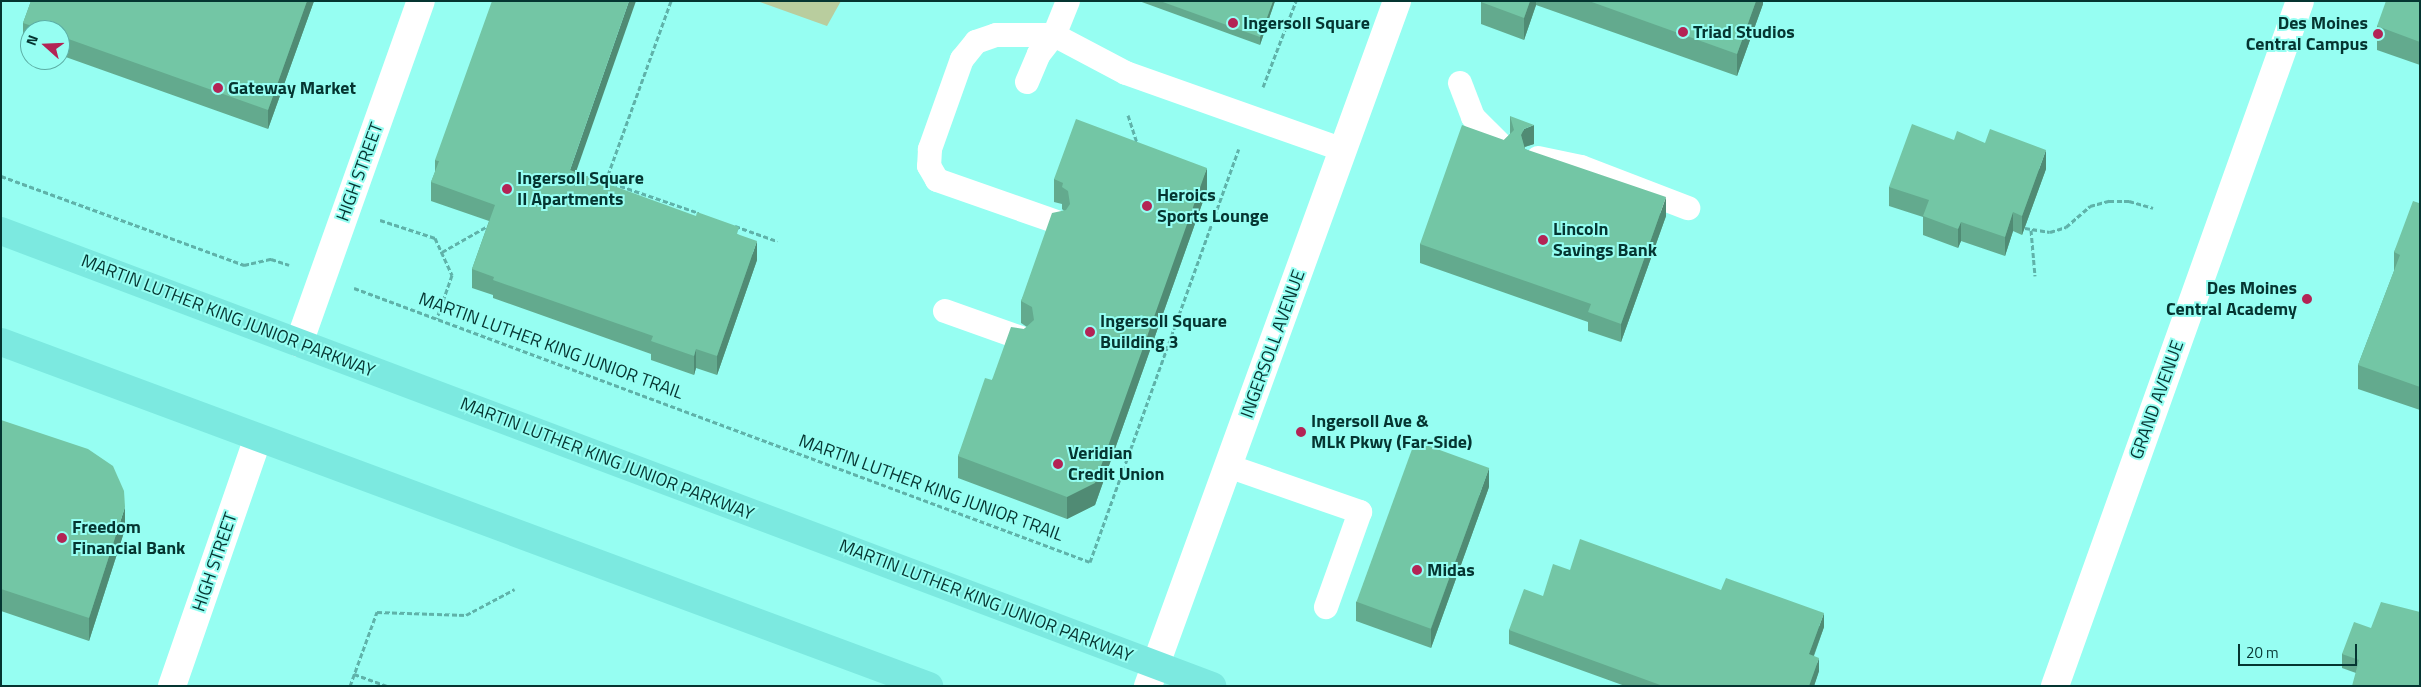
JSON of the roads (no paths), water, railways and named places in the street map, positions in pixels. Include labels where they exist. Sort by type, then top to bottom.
[{"type":"main road","name":"HIGH STREET","points":[[299,343],[421,1]]},
{"type":"main road","name":"INGERSOLL AVENUE","points":[[1151,675],[1397,1]]},
{"type":"main road","name":"GRAND AVENUE","points":[[2055,686],[2300,1]]},
{"type":"main road","name":"MARTIN LUTHER KING JUNIOR PARKWAY","points":[[1,232],[299,343],[1151,675],[1212,686]]},
{"type":"main road","points":[[1,342],[929,686]]},
{"type":"main road","name":"HIGH STREET","points":[[172,686],[258,438]]},
{"type":"lane","points":[[1027,82],[1039,54],[1054,35],[1068,1]]},
{"type":"lane","points":[[1057,222],[937,180],[929,166],[930,149],[962,59],[976,42],[996,35],[1054,35],[1126,73],[1343,150]]},
{"type":"lane","points":[[1460,83],[1473,117],[1501,145]]},
{"type":"lane","points":[[1534,157],[1581,167],[1688,208]]},
{"type":"lane","points":[[945,311],[1021,338]]},
{"type":"lane","points":[[1228,466],[1360,512],[1326,607]]},
{"type":"place","name":"Ingersoll Square","points":[[1233,23]]},
{"type":"place","name":"Triad Studios","points":[[1683,32]]},
{"type":"place","name":"Des Moines Central Campus","points":[[2378,34]]},
{"type":"place","name":"Gateway Market","points":[[218,88]]},
{"type":"place","name":"Ingersoll Square II Apartments","points":[[507,189]]},
{"type":"place","name":"Heroics Sports Lounge","points":[[1147,206]]},
{"type":"place","name":"Lincoln Savings Bank","points":[[1543,240]]},
{"type":"place","name":"Des Moines Central Academy","points":[[2307,299]]},
{"type":"place","name":"Ingersoll Square Building 3","points":[[1090,332]]},
{"type":"place","name":"Ingersoll Ave & MLK Pkwy (Far-Side)","points":[[1301,432]]},
{"type":"place","name":"Veridian Credit Union","points":[[1058,464]]},
{"type":"place","name":"Freedom Financial Bank","points":[[62,538]]},
{"type":"place","name":"Midas","points":[[1417,570]]}]
